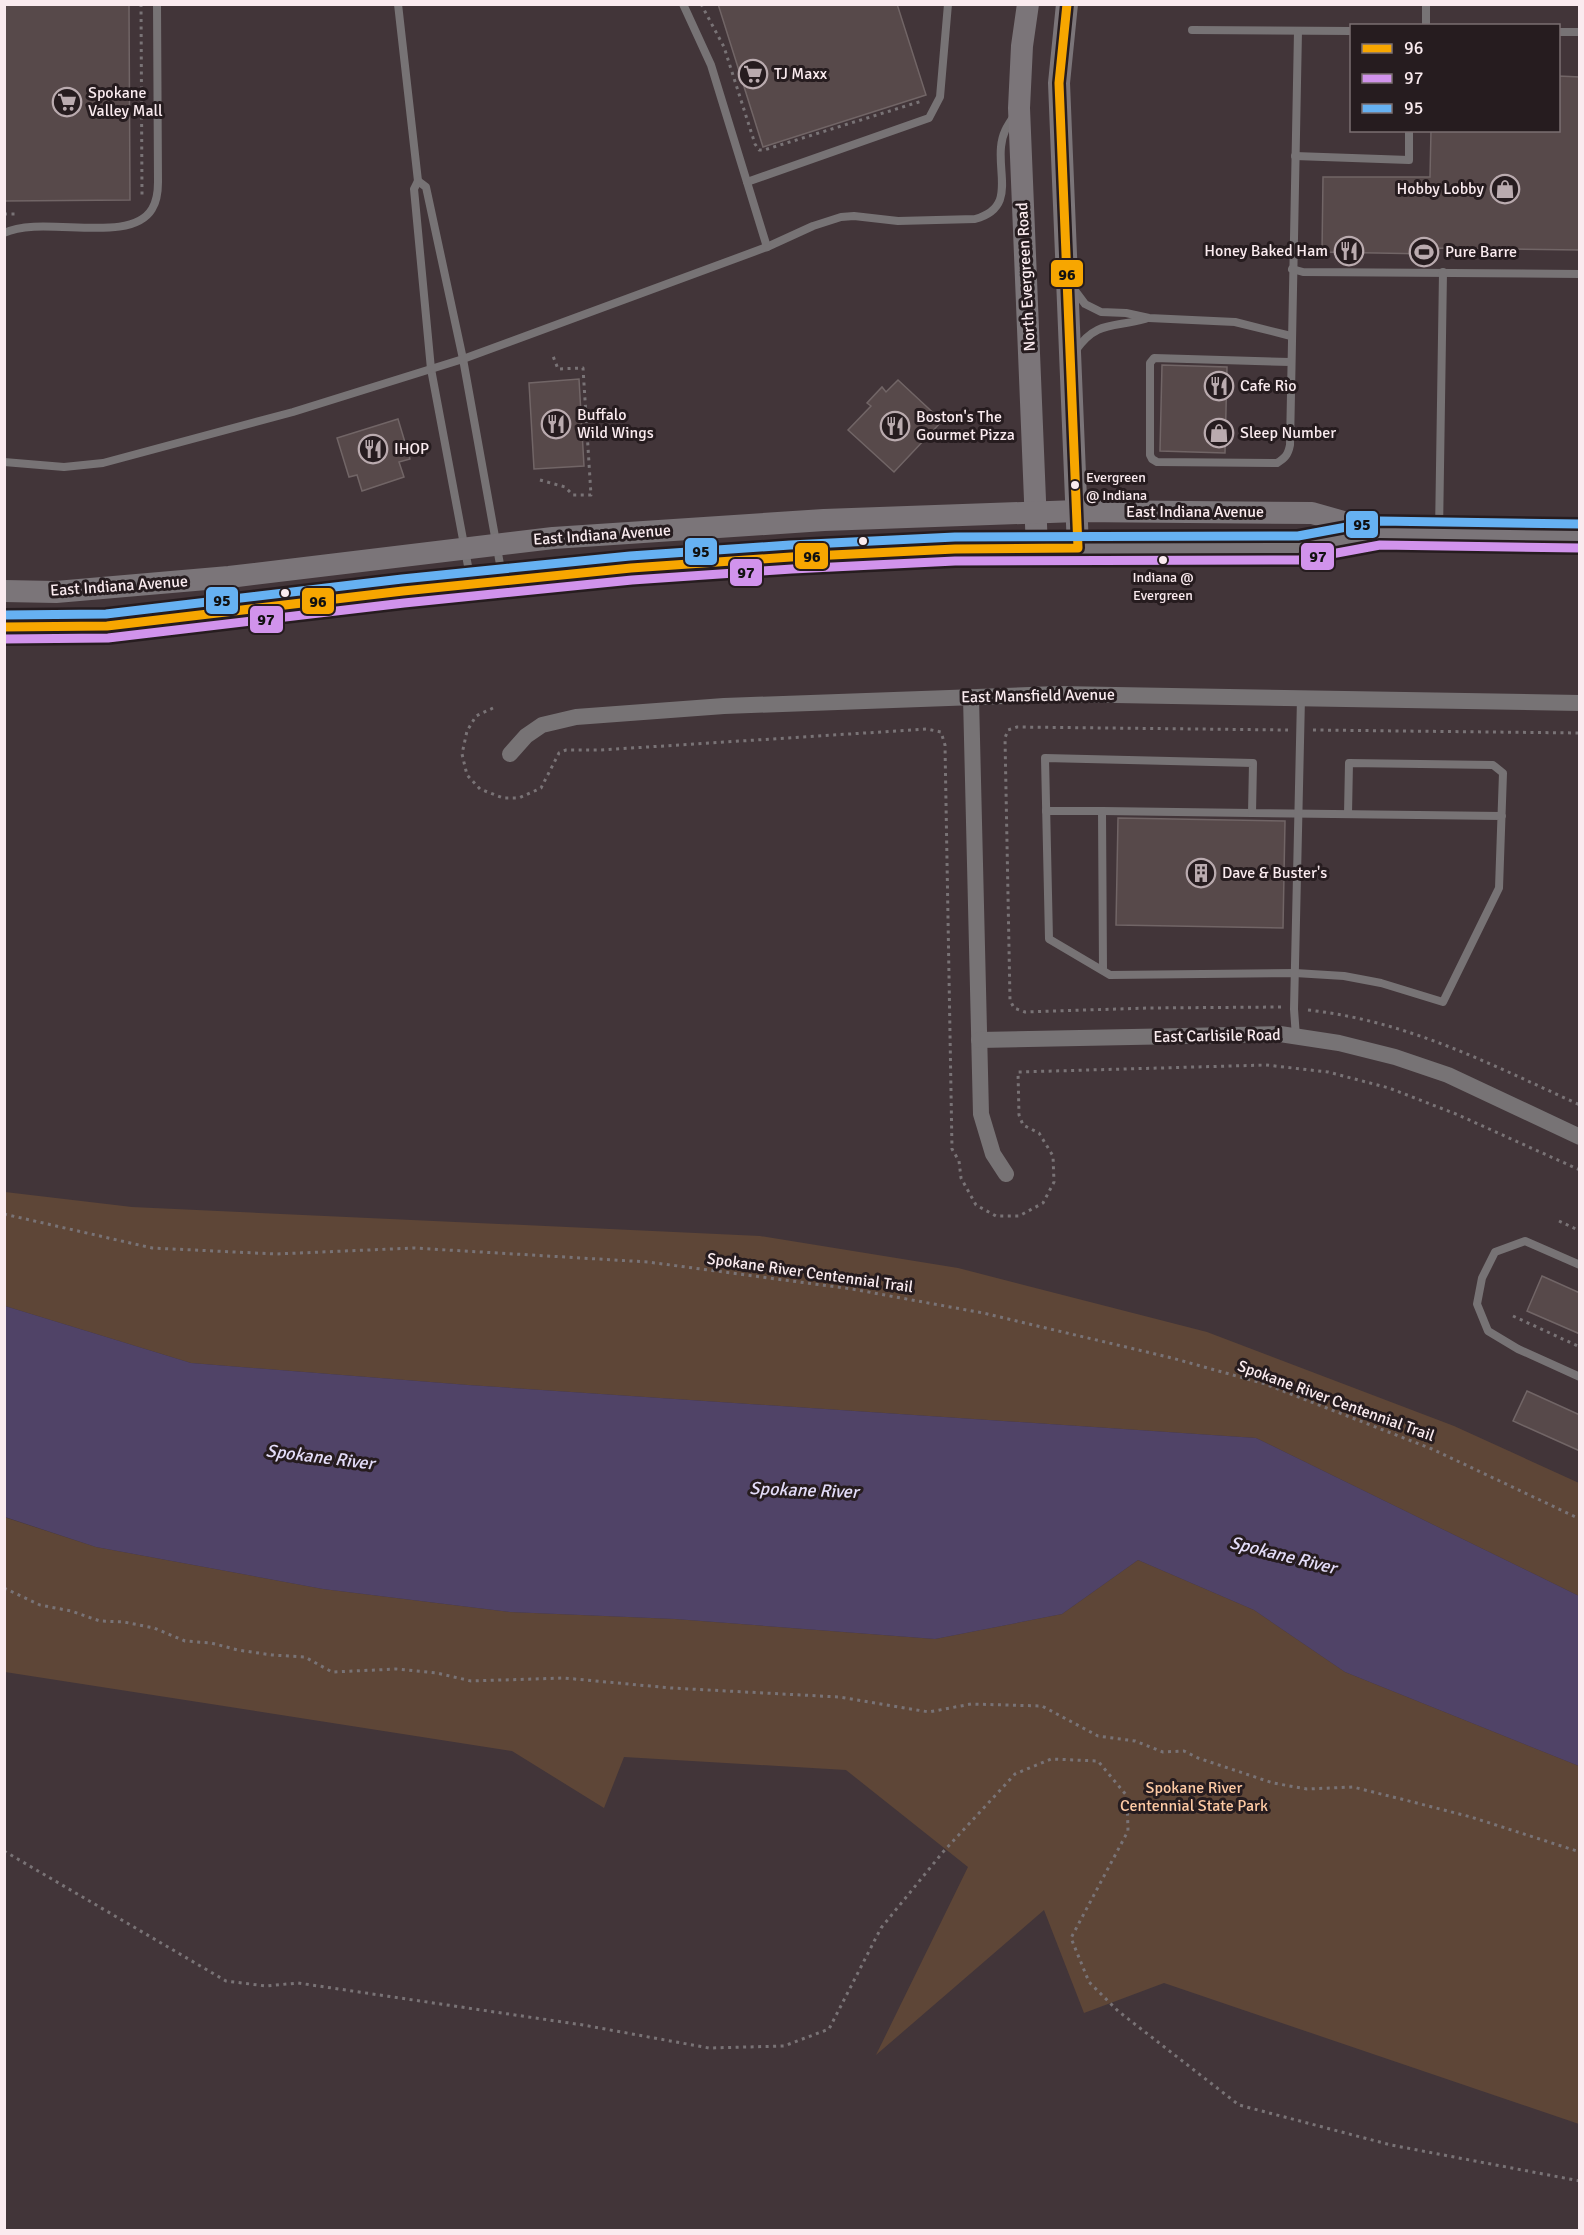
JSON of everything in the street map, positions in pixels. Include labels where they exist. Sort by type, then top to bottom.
[{"type":"main road","name":"North Evergreen Road","points":[[1028,4],[1022,46],[1019,108],[1037,549]]},
{"type":"main road","points":[[1067,4],[1059,83],[1078,548]]},
{"type":"main road","name":"East Indiana Avenue","points":[[4,591],[56,592],[229,577],[553,538],[824,520],[1077,511],[1312,513],[1379,533]]},
{"type":"main road","name":"East Indiana Avenue","points":[[4,627],[107,626],[471,584],[631,568],[791,557],[955,549],[1299,548],[1379,533],[1580,536]]},
{"type":"street","name":"East Mansfield Avenue","points":[[510,754],[526,736],[542,725],[576,717],[735,705],[1058,694],[1580,703]]},
{"type":"street","points":[[971,697],[981,1114],[993,1154],[1006,1174]]},
{"type":"street","name":"East Carlisile Road","points":[[979,1040],[1280,1034],[1339,1043],[1383,1054],[1448,1075],[1580,1137]]},
{"type":"lane","points":[[4,233],[14,229],[34,227],[125,227],[142,220],[152,210],[158,194],[157,4]]},
{"type":"lane","points":[[398,4],[418,181],[414,189],[431,369],[471,584]]},
{"type":"lane","points":[[683,4],[711,65],[767,247]]},
{"type":"lane","points":[[747,183],[929,118],[940,97],[948,4]]},
{"type":"lane","points":[[1426,4],[1426,24]]},
{"type":"lane","points":[[1192,30],[1350,31]]},
{"type":"lane","points":[[1290,362],[1154,358],[1150,363],[1150,455],[1152,459],[1157,462],[1277,464],[1285,458],[1290,445],[1298,31]]},
{"type":"lane","points":[[1560,32],[1580,32]]},
{"type":"lane","points":[[4,462],[64,467],[103,463],[293,412],[463,359],[767,247],[813,226],[841,217],[854,216],[898,221],[984,217],[991,213],[1001,200],[1001,147],[1004,131],[1019,108]]},
{"type":"lane","points":[[1295,156],[1409,160],[1409,132]]},
{"type":"lane","points":[[418,181],[426,188],[463,359],[503,581]]},
{"type":"lane","points":[[1292,269],[1302,272],[1580,274]]},
{"type":"lane","points":[[1439,533],[1443,272]]},
{"type":"lane","points":[[1068,279],[1078,296],[1092,309],[1149,318],[1235,322],[1291,336]]},
{"type":"lane","points":[[1070,358],[1089,333],[1111,325],[1149,318]]},
{"type":"lane","points":[[1296,1037],[1294,1009],[1301,698]]},
{"type":"lane","points":[[1252,813],[1252,763],[1045,758],[1049,939],[1110,975],[1295,973],[1344,976],[1382,983],[1443,1002],[1499,888],[1503,773],[1493,765],[1348,763],[1348,814]]},
{"type":"lane","points":[[1046,811],[1502,816]]},
{"type":"lane","points":[[1102,811],[1103,970]]},
{"type":"lane","points":[[1580,1265],[1525,1241],[1495,1252],[1482,1278],[1477,1305],[1488,1331],[1580,1377]]},
{"type":"path","points":[[140,201],[142,196],[141,4]]},
{"type":"path","points":[[701,4],[724,47],[755,144],[759,150],[924,100]]},
{"type":"path","points":[[4,214],[28,214]]},
{"type":"path","points":[[540,480],[565,487],[573,495],[591,495],[583,368],[558,369],[553,356]]},
{"type":"path","points":[[1580,733],[1017,727],[1008,730],[1005,738],[1010,1000],[1014,1008],[1025,1012],[1148,1008],[1294,1009],[1340,1014],[1410,1031],[1463,1052],[1580,1105]]},
{"type":"path","name":"Spokane River Centennial Trail","points":[[4,1214],[152,1248],[276,1254],[414,1248],[648,1262],[852,1289],[983,1313],[1172,1358],[1265,1384],[1432,1449],[1580,1519]]},
{"type":"path","points":[[1559,1221],[1580,1231]]},
{"type":"path","points":[[1513,1316],[1580,1347]]},
{"type":"path","points":[[4,1588],[40,1605],[71,1611],[100,1621],[124,1622],[154,1628],[185,1641],[211,1643],[272,1655],[305,1657],[332,1672],[396,1669],[437,1673],[471,1681],[564,1677],[671,1688],[839,1697],[929,1712],[971,1704],[1042,1706],[1098,1736],[1135,1741],[1163,1752],[1184,1751],[1198,1758],[1273,1783],[1307,1789],[1353,1787],[1471,1817],[1580,1852]]},
{"type":"path","points":[[4,1851],[226,1981],[266,1986],[298,1983],[583,2025],[709,2048],[784,2046],[830,2029],[881,1928],[943,1852],[1015,1774],[1051,1759],[1098,1761],[1127,1796],[1128,1831],[1071,1938],[1089,1982],[1118,2011],[1239,2105],[1391,2145],[1580,2181]]},
{"type":"green space","points":[[5,1192],[132,1207],[760,1236],[958,1268],[1207,1332],[1454,1426],[1579,1483],[1579,1596],[1256,1438],[468,1385],[191,1363],[5,1306]]},
{"type":"green space","name":"Spokane River Centennial State Park","points":[[4,1517],[96,1547],[323,1589],[510,1612],[675,1619],[935,1639],[1062,1614],[1138,1560],[1254,1610],[1345,1672],[1579,1766],[1579,2124],[1164,1983],[1084,2013],[1044,1910],[876,2055],[968,1867],[846,1770],[624,1757],[604,1808],[512,1751],[5,1672]]},
{"type":"water","name":"Spokane River","points":[[5,1306],[191,1363],[468,1385],[1256,1438],[1579,1596],[1579,1766],[1345,1672],[1254,1610],[1138,1560],[1062,1614],[935,1639],[675,1619],[510,1612],[323,1589],[96,1547],[5,1517]]},
{"type":"building","name":"Spokane Valley Mall","points":[[4,4],[129,4],[130,200],[4,201]]},
{"type":"building","points":[[718,4],[897,4],[926,95],[763,147]]},
{"type":"building","name":"Hobby Lobby","points":[[1560,76],[1580,77],[1580,250],[1430,248],[1430,254],[1322,252],[1323,177],[1430,177],[1431,132],[1560,132]]},
{"type":"building","points":[[1162,365],[1227,367],[1225,453],[1160,451]]},
{"type":"building","name":"Buffalo Wild Wings","points":[[579,379],[584,466],[534,469],[529,383]]},
{"type":"building","name":"Boston's The Gourmet Pizza","points":[[898,380],[942,421],[894,472],[848,430],[871,406],[867,403],[882,387],[886,392]]},
{"type":"building","name":"IHOP","points":[[398,419],[410,459],[399,462],[404,477],[362,491],[357,475],[349,477],[337,438]]},
{"type":"building","name":"Dave & Buster's","points":[[1118,818],[1285,821],[1283,928],[1116,925]]},
{"type":"building","points":[[1542,1276],[1580,1293],[1580,1334],[1527,1311]]},
{"type":"building","points":[[1527,1391],[1580,1415],[1580,1451],[1513,1421]]},
{"type":"transit line","name":"96","points":[[4,627],[107,626],[403,591],[631,568],[955,549],[1078,548],[1059,83],[1067,4]]},
{"type":"transit line","name":"95","points":[[4,615],[106,614],[402,579],[630,556],[790,545],[955,537],[1298,536],[1379,521],[1580,524]]},
{"type":"transit line","name":"97","points":[[4,639],[108,638],[404,603],[632,580],[792,569],[955,561],[1299,560],[1380,545],[1580,548]]},
{"type":"place","name":"TJ Maxx","points":[[753,74]]},
{"type":"place","name":"Spokane Valley Mall","points":[[67,102]]},
{"type":"place","name":"Hobby Lobby","points":[[1505,189]]},
{"type":"place","name":"Honey Baked Ham","points":[[1349,251]]},
{"type":"place","name":"Pure Barre","points":[[1424,252]]},
{"type":"place","name":"Cafe Rio","points":[[1219,386]]},
{"type":"place","name":"Buffalo Wild Wings","points":[[556,424]]},
{"type":"place","name":"Boston's The Gourmet Pizza","points":[[895,426]]},
{"type":"place","name":"Sleep Number","points":[[1219,433]]},
{"type":"place","name":"IHOP","points":[[373,449]]},
{"type":"place","name":"Evergreen @ Indiana","points":[[1075,485]]},
{"type":"place","name":"Indiana @ Evergreen","points":[[1163,560]]},
{"type":"place","name":"Dave & Buster's","points":[[1201,873]]}]
